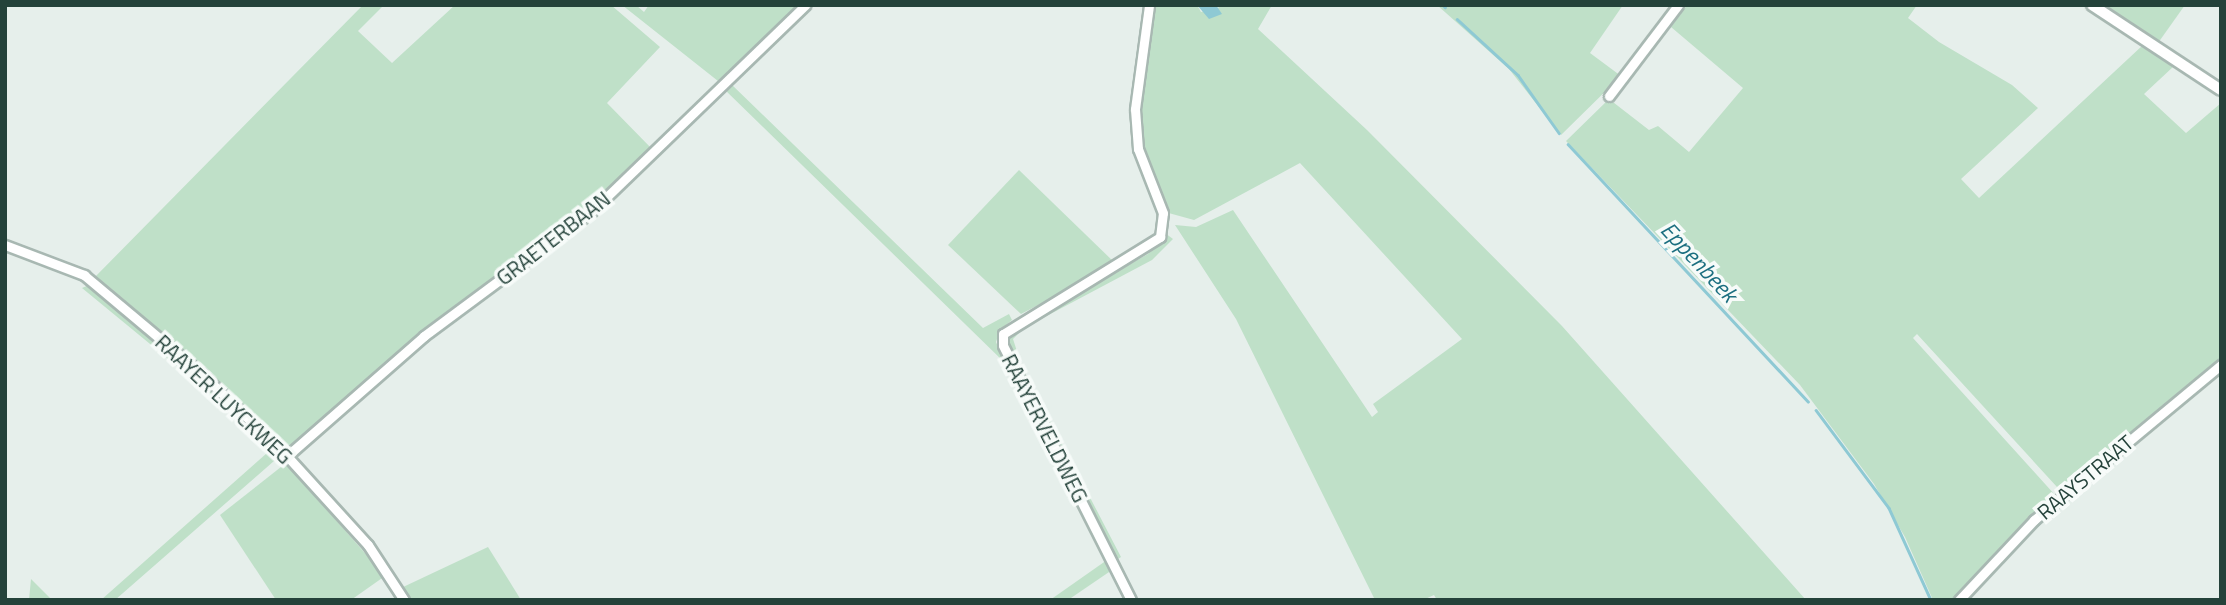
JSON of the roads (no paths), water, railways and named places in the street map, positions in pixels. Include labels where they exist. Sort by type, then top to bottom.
[{"type":"street","name":"GRAETERBAAN","points":[[287,456],[424,336],[591,212],[805,5]]},
{"type":"street","name":"RAAYERVELDWEG","points":[[1131,600],[1003,345],[1003,334],[1160,237],[1163,213],[1138,149],[1135,110],[1149,5]]},
{"type":"street","points":[[1609,96],[1678,5]]},
{"type":"street","points":[[2092,5],[2221,90]]},
{"type":"street","name":"RAAYER LUYCKWEG","points":[[5,245],[84,275],[203,376],[287,456],[368,545],[404,600]]},
{"type":"street","name":"RAAYSTRAAT","points":[[1959,600],[2034,520],[2221,365]]},
{"type":"water","points":[[1197,5],[1216,5],[1222,14],[1209,19]]},
{"type":"waterway","name":"Eppenbeek","points":[[1457,19],[1518,75],[1559,133]]},
{"type":"waterway","name":"Eppenbeek","points":[[1568,144],[1808,401]]},
{"type":"waterway","name":"Eppenbeek","points":[[1816,410],[1889,508],[1931,600]]}]
